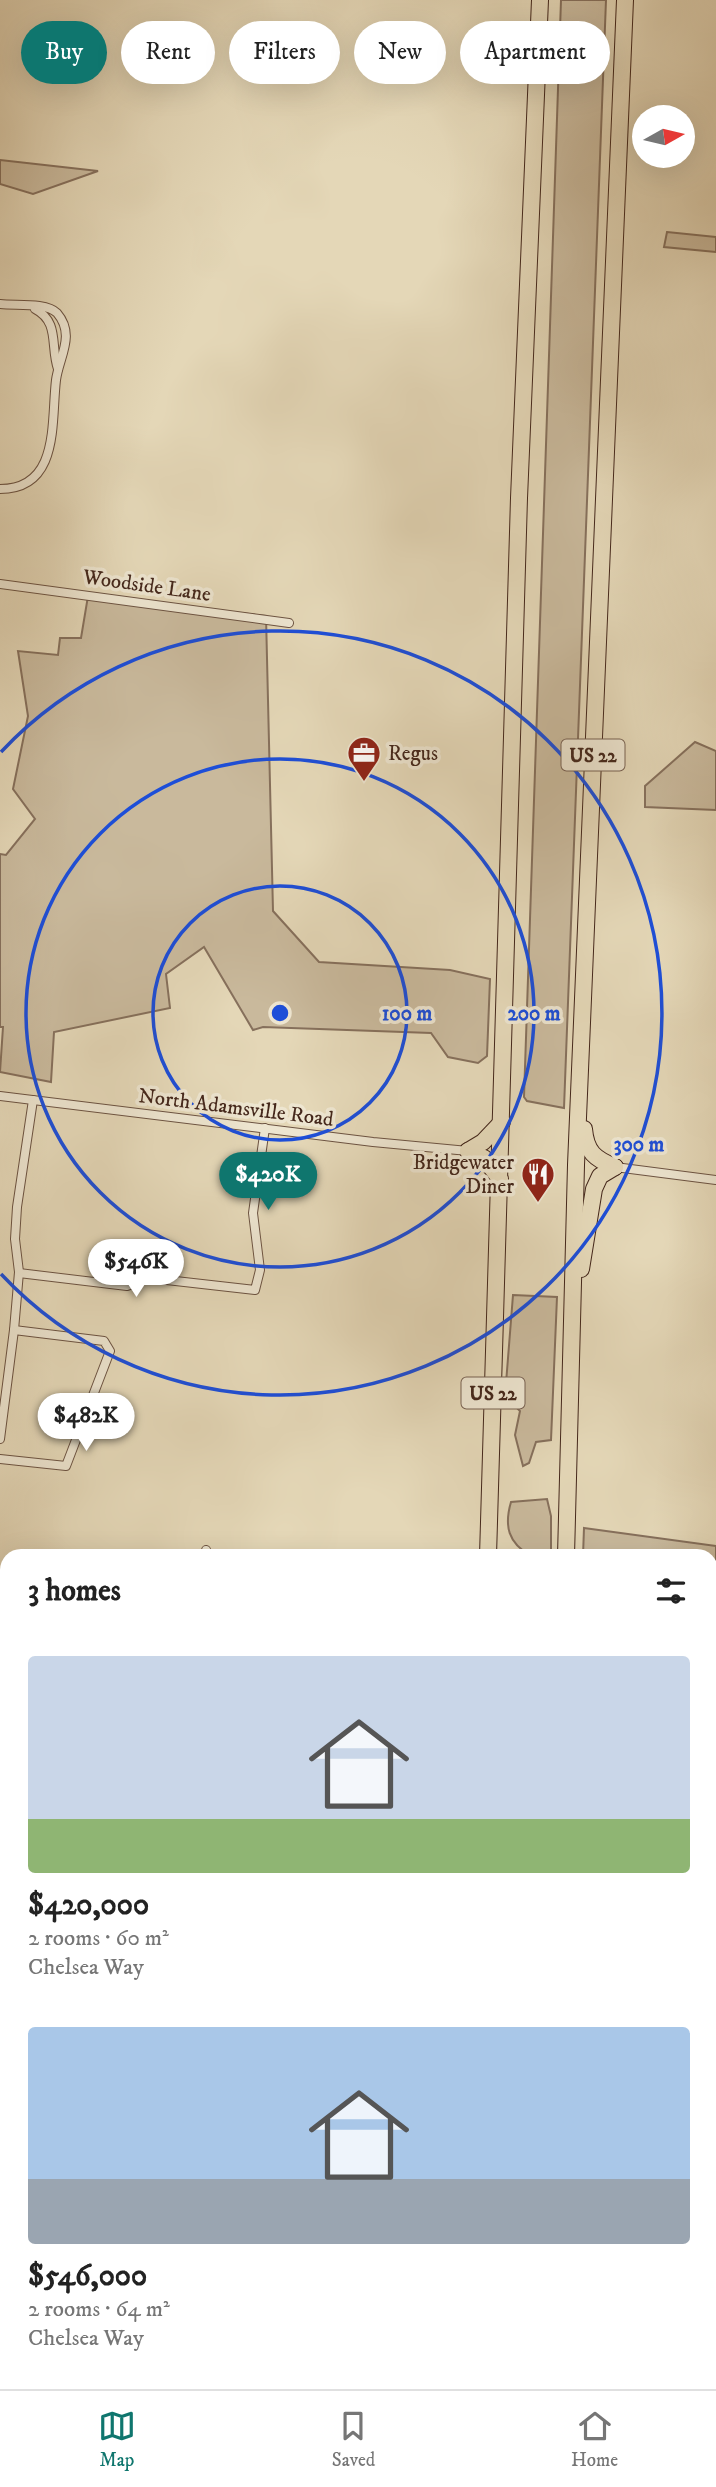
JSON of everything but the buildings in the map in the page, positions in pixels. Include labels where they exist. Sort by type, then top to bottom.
[{"type":"highway","name":"US 22","points":[[488,1549],[520,488],[540,0]]},
{"type":"highway","name":"US 22","points":[[566,1549],[571,1314],[625,0]]},
{"type":"highway","points":[[580,1081],[586,1144],[598,1160],[615,1167]]},
{"type":"highway","points":[[468,1150],[482,1142],[502,1122]]},
{"type":"highway","points":[[468,1150],[484,1158],[500,1179]]},
{"type":"highway","points":[[571,1314],[594,1189],[600,1176],[615,1167]]},
{"type":"street","points":[[0,304],[47,307],[57,313],[65,327],[65,348],[58,369],[51,442],[46,460],[35,476],[18,489],[0,489]]},
{"type":"street","points":[[32,307],[50,320],[54,334],[53,354],[58,369]]},
{"type":"street","name":"Woodside Lane","points":[[0,584],[289,623]]},
{"type":"street","name":"North Adamsville Road","points":[[0,1096],[468,1150]]},
{"type":"street","points":[[0,1439],[19,1273],[15,1239],[17,1207],[33,1100]]},
{"type":"street","points":[[19,1273],[127,1286],[149,1278],[255,1290],[260,1270],[253,1213],[265,1128]]},
{"type":"street","points":[[615,1167],[716,1180]]},
{"type":"street","points":[[0,1459],[66,1466],[110,1351],[104,1341],[14,1330]]},
{"type":"shaded area","points":[[561,0],[606,0],[605,21],[560,21]]},
{"type":"shaded area","points":[[558,84],[603,84],[564,1108],[527,1101],[524,1097]]},
{"type":"shaded area","points":[[0,160],[98,171],[33,194],[0,184]]},
{"type":"shaded area","points":[[667,232],[716,237],[716,252],[664,247]]},
{"type":"shaded area","points":[[88,596],[266,616],[273,911],[319,962],[450,970],[490,979],[487,1056],[478,1063],[448,1057],[431,1033],[263,1027],[253,1030],[204,947],[166,974],[170,1008],[54,1032],[51,1082],[0,1072],[3,1027],[0,1027],[0,854],[6,855],[35,819],[13,789],[28,716],[18,651],[58,655],[60,638],[81,638]]},
{"type":"shaded area","points":[[695,742],[716,751],[716,810],[645,807],[645,786]]},
{"type":"shaded area","points":[[513,1295],[557,1297],[551,1440],[536,1442],[529,1463],[523,1466],[515,1435],[520,1411],[505,1396]]},
{"type":"shaded area","points":[[547,1499],[551,1516],[551,1549],[521,1549],[517,1545],[508,1526],[511,1502]]},
{"type":"shaded area","points":[[584,1528],[716,1546],[716,1549],[583,1549]]},
{"type":"place","name":"Regus","points":[[364,783]]},
{"type":"place","name":"Bridgewater Diner","points":[[538,1204]]}]
